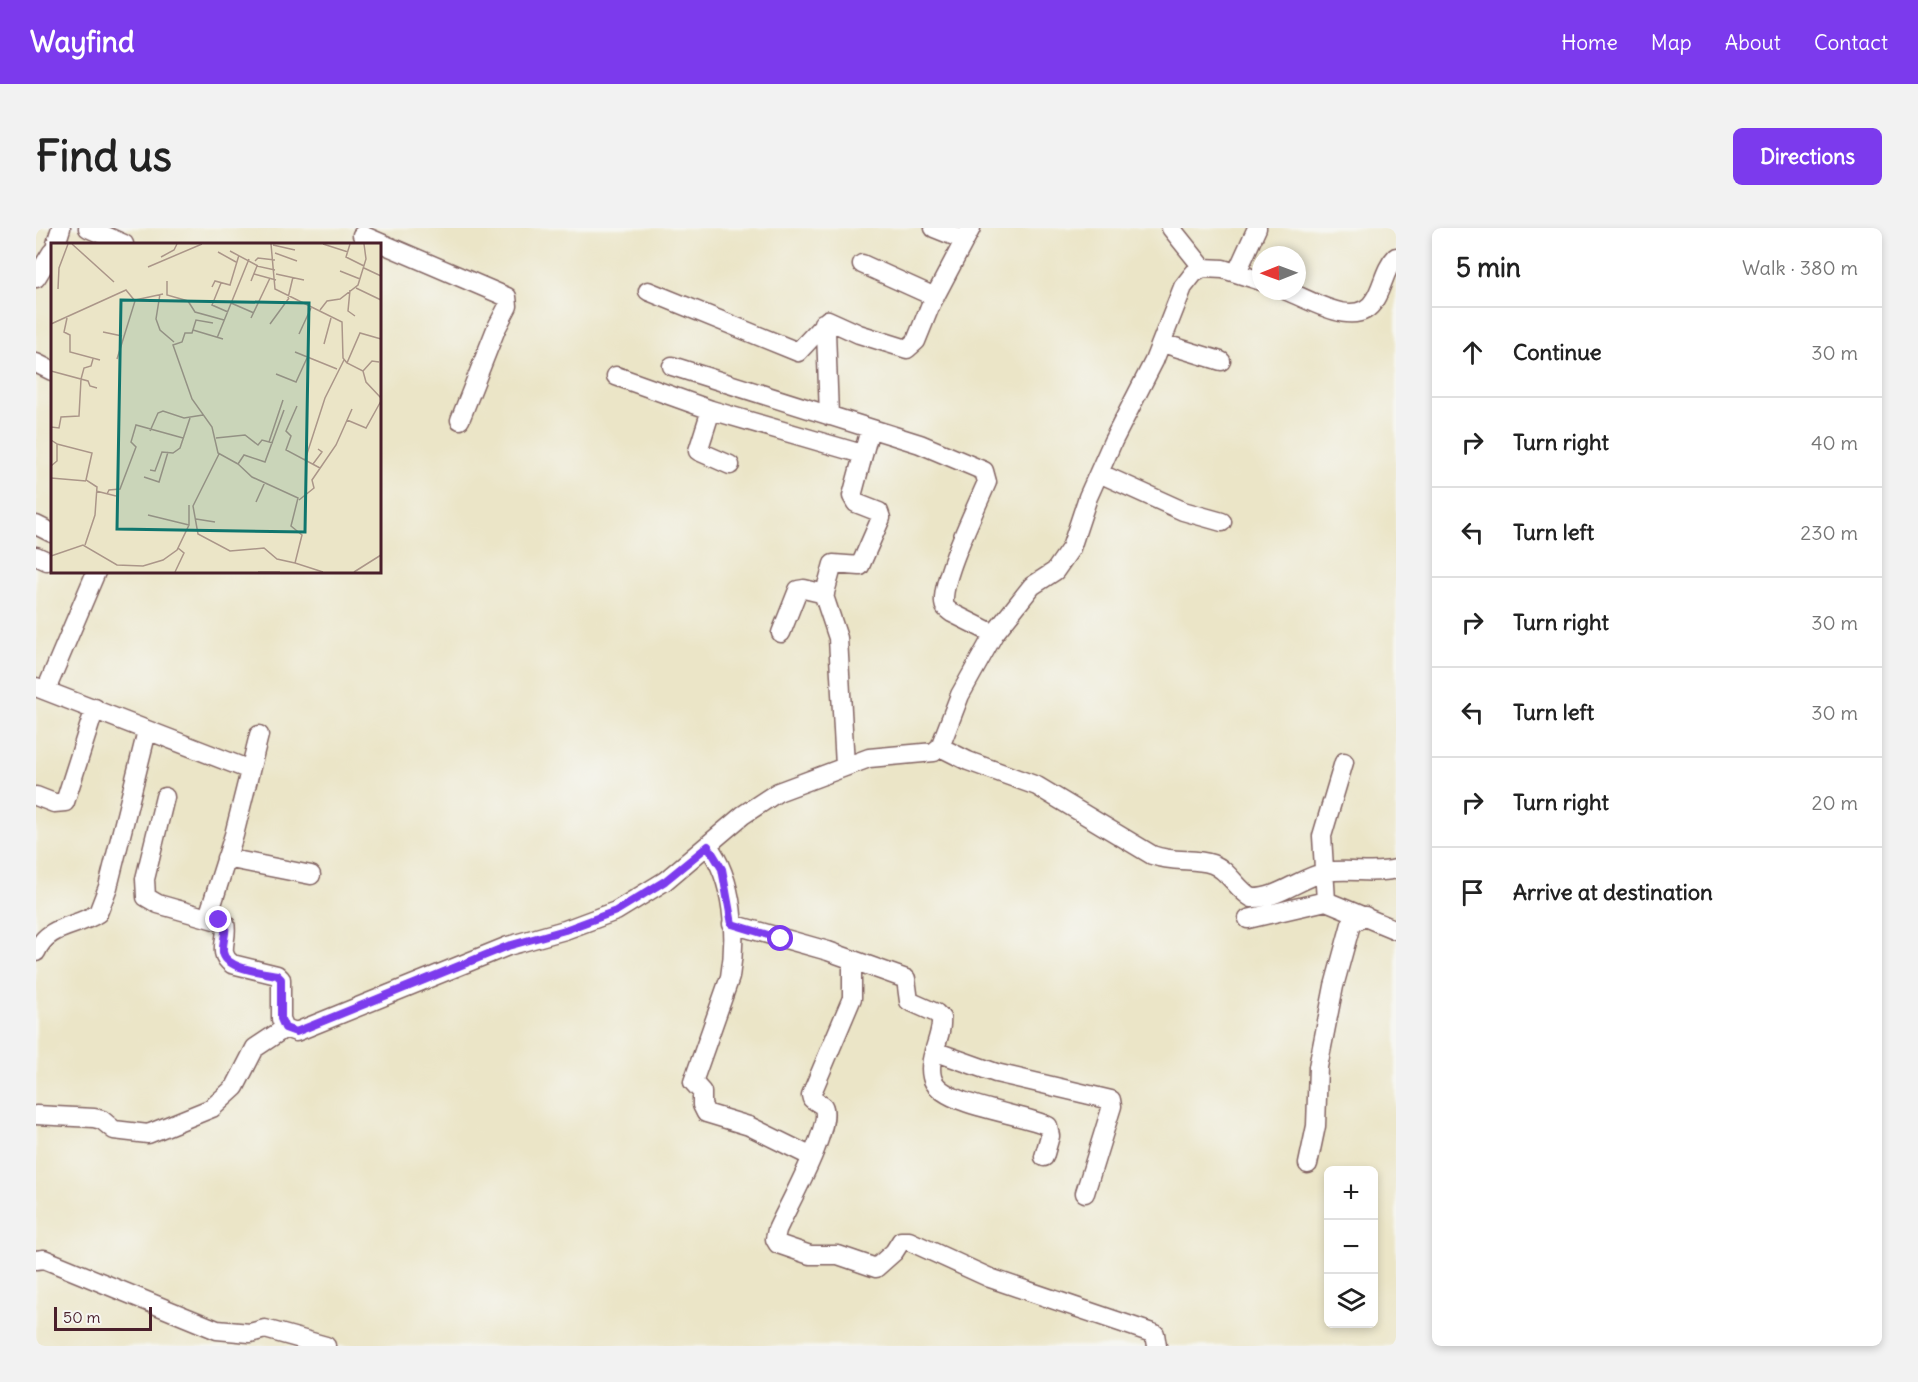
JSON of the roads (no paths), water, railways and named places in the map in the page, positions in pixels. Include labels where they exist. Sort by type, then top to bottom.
[{"type":"street","points":[[56,243],[61,228]]},
{"type":"street","points":[[88,228],[122,243]]},
{"type":"street","points":[[648,291],[798,352],[803,350],[823,322],[830,321],[859,334],[907,349],[916,341],[967,234],[934,228]]},
{"type":"street","points":[[1171,228],[1203,268]]},
{"type":"street","points":[[1237,272],[1257,228]]},
{"type":"street","points":[[362,236],[379,243]]},
{"type":"street","points":[[381,244],[507,297],[508,306],[496,329],[460,420]]},
{"type":"street","points":[[36,278],[51,254]]},
{"type":"street","points":[[1306,298],[1346,314],[1357,314],[1367,310],[1375,300],[1396,257]]},
{"type":"street","points":[[862,264],[935,297]]},
{"type":"street","points":[[165,797],[146,879],[146,897],[159,904],[225,923],[223,953],[226,960],[232,964],[277,975],[281,979],[281,1019],[285,1028],[296,1032],[508,946],[565,930],[616,911],[665,881],[743,815],[778,792],[869,758],[934,752],[940,747],[960,695],[994,634],[1032,586],[1061,565],[1071,548],[1099,473],[1162,343],[1183,287],[1194,273],[1203,268],[1237,272],[1252,278]]},
{"type":"street","points":[[823,322],[826,331],[829,416]]},
{"type":"street","points":[[1162,343],[1221,361]]},
{"type":"street","points":[[36,363],[51,370]]},
{"type":"street","points":[[672,366],[920,444],[979,469],[987,476],[987,482],[951,570],[944,601],[946,608],[952,613],[994,634]]},
{"type":"street","points":[[616,376],[711,410],[862,454]]},
{"type":"street","points":[[711,410],[698,451],[729,465]]},
{"type":"street","points":[[845,766],[838,638],[825,605],[825,594],[833,564],[860,566],[881,518],[879,512],[856,503],[852,496],[870,429]]},
{"type":"street","points":[[1099,473],[1183,511],[1222,522]]},
{"type":"street","points":[[36,525],[51,532]]},
{"type":"street","points":[[96,573],[41,688],[250,770]]},
{"type":"street","points":[[781,633],[798,590],[804,589],[825,594]]},
{"type":"street","points":[[36,796],[54,803],[65,802],[95,708]]},
{"type":"street","points":[[36,952],[43,940],[53,931],[98,913],[108,887],[147,731]]},
{"type":"street","points":[[208,917],[259,735]]},
{"type":"street","points":[[940,747],[968,761],[1037,786],[1152,855],[1166,860],[1210,863],[1218,867],[1252,898],[1266,896],[1324,873],[1375,873],[1396,869]]},
{"type":"street","points":[[1326,901],[1321,848],[1324,821],[1344,762]]},
{"type":"street","points":[[708,846],[722,869],[732,924],[733,958],[730,976],[693,1078],[702,1092],[702,1109],[710,1115],[749,1126],[812,1158]]},
{"type":"street","points":[[226,858],[311,875]]},
{"type":"street","points":[[1248,919],[1326,901],[1396,930]]},
{"type":"street","points":[[1308,1164],[1316,1126],[1318,1067],[1334,986],[1351,924],[1365,916]]},
{"type":"street","points":[[732,924],[852,960],[906,980],[909,1001],[939,1014],[941,1022],[934,1051],[932,1078],[941,1092],[956,1099],[1048,1126],[1050,1136],[1044,1157]]},
{"type":"street","points":[[852,960],[852,998],[811,1095],[812,1099],[825,1109],[812,1158],[777,1230],[775,1239],[783,1247],[822,1257],[838,1255],[876,1268],[894,1252],[902,1241],[909,1240],[990,1278],[1155,1334],[1157,1346]]},
{"type":"street","points":[[36,1115],[94,1118],[102,1120],[114,1130],[148,1134],[212,1108],[235,1087],[255,1048],[285,1028]]},
{"type":"street","points":[[934,1051],[1007,1075],[1111,1100],[1112,1106],[1085,1193]]},
{"type":"street","points":[[36,1260],[44,1259],[217,1330],[249,1340],[265,1329],[326,1346]]}]
